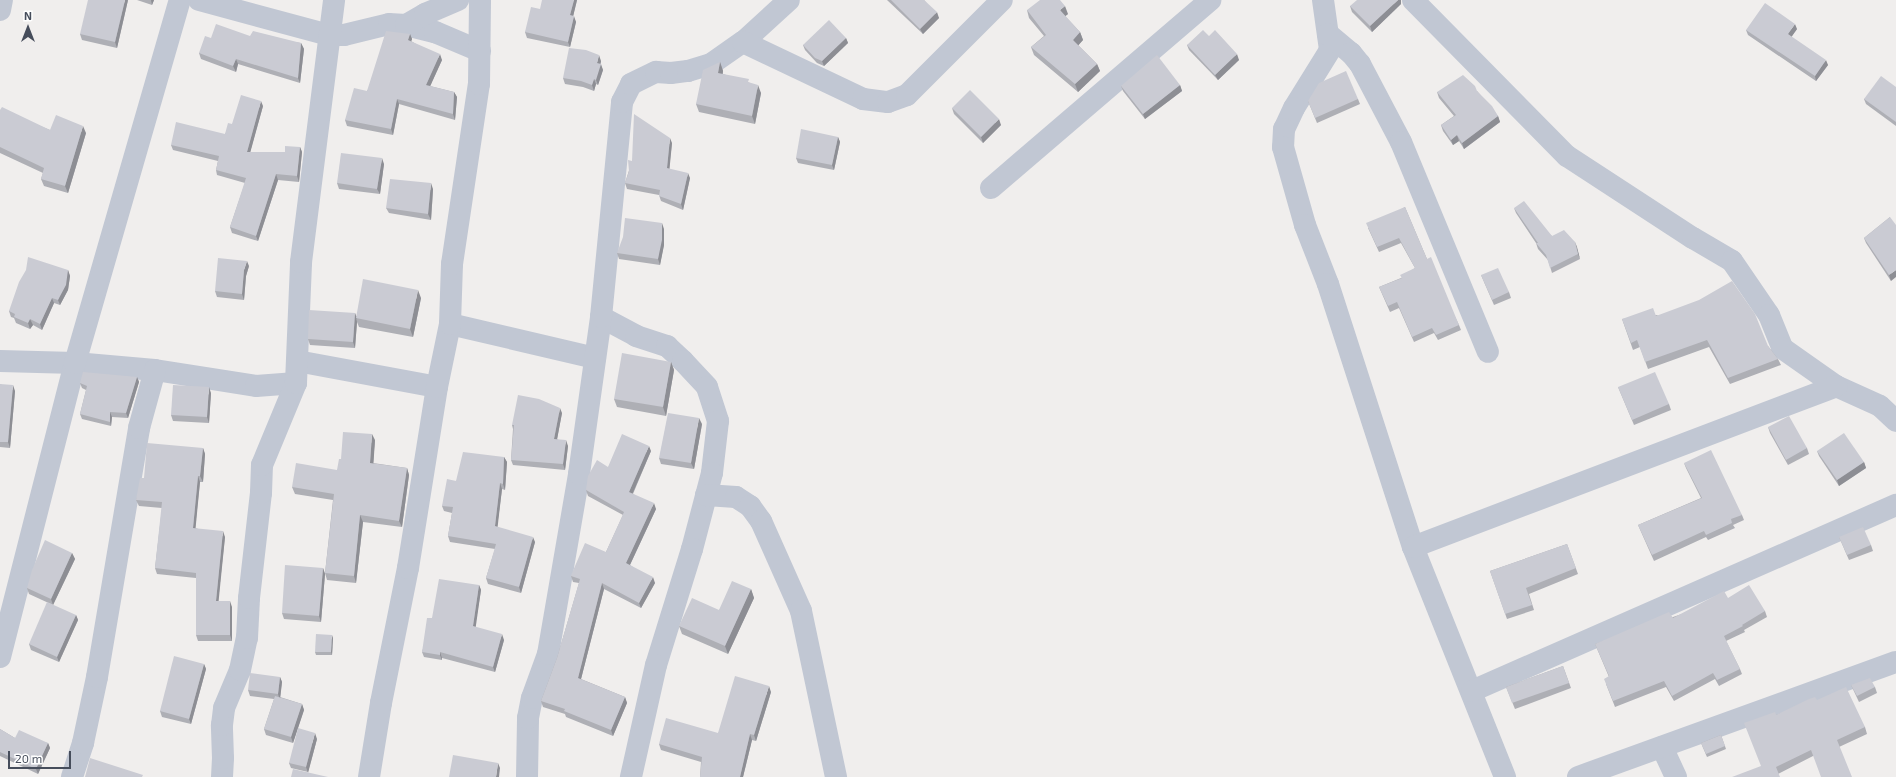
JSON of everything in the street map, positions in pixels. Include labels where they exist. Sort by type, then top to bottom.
[{"type":"street","points":[[0,10],[2,0]]},
{"type":"street","points":[[0,657],[74,363],[180,0]]},
{"type":"street","points":[[200,0],[328,35],[344,35],[389,24],[406,25],[435,32],[480,51]]},
{"type":"street","points":[[222,777],[222,725],[224,708],[240,670],[247,638],[249,598],[261,493],[262,465],[296,383],[301,262],[328,35],[334,0]]},
{"type":"street","points":[[406,25],[425,14],[458,0]]},
{"type":"street","points":[[369,777],[381,703],[408,568],[437,387],[450,324],[452,264],[479,84],[480,0]]},
{"type":"street","points":[[528,777],[528,718],[532,698],[548,654],[579,474],[601,317],[622,102],[631,84],[656,72],[671,73],[688,71],[711,64],[743,42],[789,0]]},
{"type":"street","points":[[743,42],[863,99],[888,102],[907,95],[1002,0]]},
{"type":"street","points":[[991,188],[1210,0]]},
{"type":"street","points":[[1323,0],[1330,50],[1294,108],[1284,129],[1283,147],[1305,225],[1328,284],[1413,547],[1472,691],[1505,777]]},
{"type":"street","points":[[1413,0],[1567,156],[1692,238],[1732,261],[1768,315],[1782,348],[1836,386],[1880,406],[1896,421]]},
{"type":"street","points":[[1328,34],[1352,53],[1360,64],[1397,136],[1488,352]]},
{"type":"street","points":[[601,317],[636,336],[667,346],[684,361],[707,387],[718,421],[713,465],[706,495],[692,549],[656,665],[630,777]]},
{"type":"street","points":[[450,324],[595,358]]},
{"type":"street","points":[[0,361],[74,363],[155,370],[256,386],[296,383]]},
{"type":"street","points":[[297,361],[437,387]]},
{"type":"street","points":[[72,777],[83,743],[97,677],[139,428],[155,370]]},
{"type":"street","points":[[1413,547],[1836,386]]},
{"type":"street","points":[[706,495],[736,497],[750,506],[761,521],[801,611],[836,777]]},
{"type":"street","points":[[1472,691],[1896,505]]},
{"type":"street","points":[[1578,777],[1896,662]]},
{"type":"street","points":[[1662,747],[1676,777]]},
{"type":"building","points":[[88,0],[125,0],[115,42],[80,34]]},
{"type":"building","points":[[542,0],[574,0],[570,15],[574,16],[568,42],[525,32],[531,7],[540,9]]},
{"type":"building","points":[[891,0],[924,0],[937,12],[920,29]]},
{"type":"building","points":[[1040,0],[1060,0],[1065,6],[1060,10],[1080,32],[1073,40],[1097,64],[1075,84],[1031,47],[1046,35],[1027,10]]},
{"type":"building","points":[[1357,0],[1398,0],[1370,26],[1350,6]]},
{"type":"building","points":[[1765,3],[1795,24],[1788,34],[1826,60],[1815,76],[1746,30]]},
{"type":"building","points":[[829,20],[846,38],[822,61],[815,58],[803,45]]},
{"type":"building","points":[[216,24],[250,36],[253,31],[301,43],[298,78],[236,59],[233,66],[199,53],[205,36],[211,38]]},
{"type":"building","points":[[1203,30],[1209,36],[1215,30],[1237,54],[1215,75],[1187,45]]},
{"type":"building","points":[[386,31],[410,34],[408,40],[440,54],[426,85],[454,92],[453,114],[397,99],[391,129],[345,120],[354,88],[367,91]]},
{"type":"building","points":[[569,48],[586,50],[599,55],[597,63],[601,64],[596,80],[594,79],[592,85],[581,81],[563,78]]},
{"type":"building","points":[[1157,55],[1180,85],[1143,114],[1121,86]]},
{"type":"building","points":[[720,62],[718,73],[749,79],[748,82],[758,85],[752,116],[696,104],[703,70]]},
{"type":"building","points":[[1346,71],[1358,99],[1315,118],[1308,101],[1319,83]]},
{"type":"building","points":[[1463,75],[1475,86],[1477,91],[1492,106],[1498,116],[1462,143],[1457,135],[1451,140],[1441,125],[1456,115],[1437,92]]},
{"type":"building","points":[[1881,76],[1896,87],[1896,122],[1864,99]]},
{"type":"building","points":[[970,90],[999,119],[981,137],[952,108]]},
{"type":"building","points":[[241,95],[261,101],[247,152],[285,152],[285,146],[300,147],[297,176],[276,174],[256,236],[230,227],[246,178],[216,170],[219,156],[171,145],[176,122],[225,134],[228,123],[232,124]]},
{"type":"building","points":[[2,107],[50,130],[56,115],[83,126],[65,186],[41,179],[44,168],[0,147],[0,110]]},
{"type":"building","points":[[634,114],[670,138],[667,168],[688,173],[681,204],[659,196],[660,190],[625,183],[629,171],[628,160],[632,161]]},
{"type":"building","points":[[801,129],[838,137],[832,165],[796,158]]},
{"type":"building","points":[[341,153],[382,158],[377,189],[337,183]]},
{"type":"building","points":[[390,179],[431,183],[428,214],[386,208]]},
{"type":"building","points":[[1524,201],[1552,236],[1564,230],[1575,242],[1578,254],[1550,268],[1546,255],[1536,243],[1538,243],[1514,208]]},
{"type":"building","points":[[1405,207],[1427,259],[1431,257],[1459,325],[1436,335],[1432,328],[1412,337],[1397,302],[1388,306],[1379,287],[1402,278],[1400,275],[1415,268],[1399,238],[1377,247],[1366,223]]},
{"type":"building","points":[[1890,217],[1896,225],[1896,270],[1889,275],[1864,238]]},
{"type":"building","points":[[625,218],[662,223],[662,240],[658,259],[617,253],[623,237]]},
{"type":"building","points":[[28,257],[68,270],[66,285],[58,300],[52,298],[40,324],[30,319],[28,323],[14,317],[15,314],[9,311],[19,282],[26,270]]},
{"type":"building","points":[[218,258],[247,261],[244,270],[242,294],[215,291]]},
{"type":"building","points":[[1498,268],[1509,292],[1492,300],[1481,275]]},
{"type":"building","points":[[363,279],[418,290],[410,329],[356,318]]},
{"type":"building","points":[[1732,281],[1755,314],[1768,346],[1778,359],[1728,378],[1707,340],[1645,362],[1637,340],[1631,343],[1622,319],[1653,308],[1656,316],[1699,300]]},
{"type":"building","points":[[309,310],[355,313],[353,342],[308,339]]},
{"type":"building","points":[[622,353],[671,362],[663,407],[614,399]]},
{"type":"building","points":[[83,372],[137,377],[126,413],[110,412],[110,422],[80,414],[87,386],[80,383]]},
{"type":"building","points":[[1655,372],[1669,404],[1632,420],[1618,387]]},
{"type":"building","points":[[0,384],[13,385],[8,442],[0,442]]},
{"type":"building","points":[[173,385],[209,387],[207,417],[171,415]]},
{"type":"building","points":[[518,395],[539,399],[560,408],[554,439],[566,440],[563,464],[511,460],[514,425],[512,425]]},
{"type":"building","points":[[668,413],[699,418],[691,463],[659,458]]},
{"type":"building","points":[[1789,416],[1807,448],[1786,460],[1768,427]]},
{"type":"building","points":[[343,432],[372,434],[370,463],[407,468],[399,521],[360,515],[354,576],[325,573],[334,494],[292,487],[296,463],[337,470],[339,459],[341,459]]},
{"type":"building","points":[[1844,433],[1864,462],[1837,480],[1817,451]]},
{"type":"building","points":[[622,434],[649,446],[629,492],[654,503],[626,563],[653,577],[639,603],[602,583],[578,678],[625,697],[611,730],[564,711],[565,709],[541,701],[557,658],[580,579],[571,576],[585,543],[606,552],[624,512],[586,490],[588,476],[597,460],[608,467]]},
{"type":"building","points":[[147,443],[203,448],[200,476],[198,476],[193,528],[223,531],[216,601],[230,601],[230,635],[196,635],[196,573],[155,568],[162,502],[136,500],[140,478],[144,478]]},
{"type":"building","points":[[1711,450],[1742,515],[1731,519],[1732,523],[1706,535],[1704,531],[1652,555],[1638,525],[1702,498],[1684,463]]},
{"type":"building","points":[[463,452],[504,457],[503,484],[500,483],[495,526],[533,537],[519,587],[486,578],[496,544],[448,536],[453,507],[442,506],[447,479],[456,481]]},
{"type":"building","points":[[1863,527],[1871,545],[1847,555],[1839,537]]},
{"type":"building","points":[[45,540],[72,553],[51,599],[27,588],[32,570]]},
{"type":"building","points":[[1567,544],[1576,568],[1526,588],[1532,605],[1505,614],[1490,571]]},
{"type":"building","points":[[285,565],[323,568],[319,616],[282,613]]},
{"type":"building","points":[[439,579],[479,585],[473,626],[502,634],[493,667],[440,652],[440,655],[422,652],[427,618],[432,618]]},
{"type":"building","points":[[732,581],[751,589],[725,646],[679,626],[692,598],[719,610]]},
{"type":"building","points":[[1749,585],[1765,611],[1742,625],[1743,626],[1724,636],[1740,669],[1717,680],[1713,673],[1672,696],[1664,681],[1613,701],[1604,679],[1609,676],[1595,644],[1669,612],[1673,618],[1724,591],[1728,598]]},
{"type":"building","points":[[47,602],[76,615],[57,657],[29,644]]},
{"type":"building","points":[[316,634],[332,635],[331,652],[315,652]]},
{"type":"building","points":[[174,656],[204,664],[189,719],[160,711]]},
{"type":"building","points":[[1563,666],[1569,683],[1512,703],[1506,687]]},
{"type":"building","points":[[250,673],[280,677],[278,694],[248,690]]},
{"type":"building","points":[[735,676],[769,686],[754,735],[750,734],[740,777],[700,777],[702,757],[659,744],[666,718],[718,733]]},
{"type":"building","points":[[1870,678],[1875,687],[1857,696],[1851,685]]},
{"type":"building","points":[[1846,687],[1865,727],[1837,740],[1852,777],[1821,777],[1811,750],[1776,767],[1780,777],[1732,777],[1761,766],[1744,723],[1775,712],[1776,715],[1809,699],[1815,697],[1817,700]]},
{"type":"building","points":[[275,696],[302,704],[291,737],[264,729]]},
{"type":"building","points":[[298,728],[315,733],[306,767],[289,763]]},
{"type":"building","points":[[0,729],[15,738],[19,730],[48,743],[36,769],[0,752]]},
{"type":"building","points":[[1721,735],[1725,746],[1706,754],[1701,743]]},
{"type":"building","points":[[453,755],[498,763],[496,777],[449,777]]},
{"type":"building","points":[[90,758],[143,775],[142,777],[85,777]]},
{"type":"building","points":[[293,769],[328,777],[291,777]]}]
